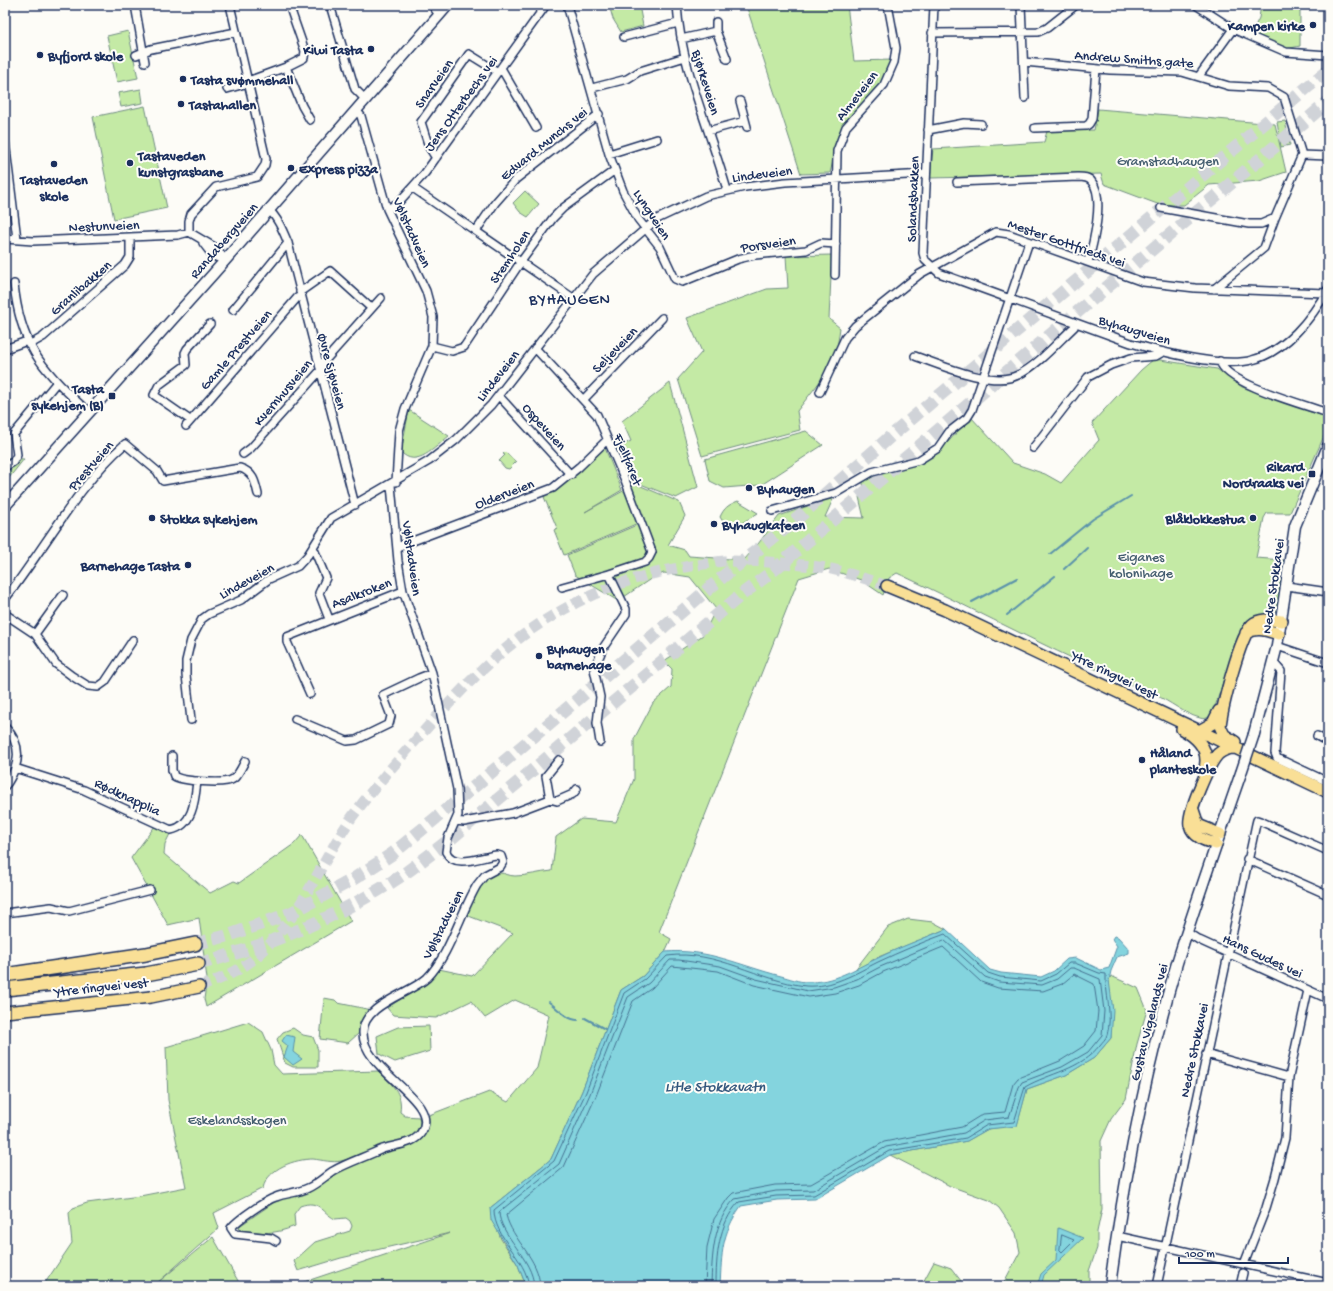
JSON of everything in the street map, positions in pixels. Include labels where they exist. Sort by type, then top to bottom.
[{"type":"highway","points":[[5,975],[195,944]]},
{"type":"highway","points":[[5,968],[48,963],[59,967]]},
{"type":"highway","points":[[5,989],[146,974],[198,964]]},
{"type":"highway","points":[[5,998],[71,988],[86,981]]},
{"type":"main road","name":"Randabergveien","points":[[5,506],[448,5]]},
{"type":"main road","name":"Nedre Stokkavei","points":[[1241,773],[1254,734],[1274,663],[1280,634],[1297,517],[1327,449]]},
{"type":"main road","name":"Randabergveien","points":[[5,513],[18,493]]},
{"type":"main road","name":"Ytre ringvei vest","points":[[887,586],[945,610],[1328,792]]},
{"type":"main road","points":[[1199,731],[1213,723],[1217,716],[1246,634],[1252,624],[1267,620],[1282,621]]},
{"type":"main road","points":[[1246,634],[1254,629],[1280,634]]},
{"type":"main road","points":[[1234,667],[1220,726],[1224,735],[1245,748],[1255,758]]},
{"type":"main road","points":[[1136,702],[1148,712],[1188,733],[1199,741],[1205,752],[1205,775]]},
{"type":"main road","points":[[1218,839],[1198,825],[1193,810],[1205,775],[1218,754],[1226,749],[1235,748]]},
{"type":"main road","name":"Gustav Vigelands vei","points":[[1110,1286],[1131,1155],[1156,1044],[1178,961],[1241,773]]},
{"type":"main road","name":"Ytre ringvei vest","points":[[5,1012],[151,996],[199,987]]},
{"type":"street","points":[[135,5],[140,54],[145,62]]},
{"type":"street","points":[[224,260],[212,256],[201,239],[189,232],[189,221],[191,214],[216,187],[255,178],[260,175],[266,159],[230,5]]},
{"type":"street","points":[[226,89],[248,82],[303,59],[305,54],[290,5]]},
{"type":"street","points":[[330,5],[355,89],[365,99]]},
{"type":"street","points":[[432,5],[439,15]]},
{"type":"street","name":"Jens Otterbechs vei","points":[[387,209],[398,202],[414,188],[546,5]]},
{"type":"street","name":"Lyngveien","points":[[567,5],[615,170],[632,208],[660,247],[675,279],[682,282]]},
{"type":"street","name":"Bjørkeveien","points":[[677,5],[678,23],[685,57],[727,190]]},
{"type":"street","name":"Almeveien","points":[[835,275],[837,151],[846,127],[884,85],[894,62],[896,48],[888,5]]},
{"type":"street","name":"Solandsbakken","points":[[931,267],[925,260],[923,253],[925,174],[934,5]]},
{"type":"street","points":[[1022,5],[1022,60],[1024,62],[1026,98]]},
{"type":"street","points":[[932,33],[1041,31],[1076,5]]},
{"type":"street","points":[[1196,5],[1233,29],[1286,52],[1328,55]]},
{"type":"street","name":"Bjørkeveien","points":[[716,22],[716,31],[726,59]]},
{"type":"street","points":[[624,37],[678,23]]},
{"type":"street","points":[[1199,76],[1233,29]]},
{"type":"street","name":"Bjørkeveien","points":[[681,39],[716,31]]},
{"type":"street","points":[[140,54],[151,49],[236,32]]},
{"type":"street","name":"Snarveien","points":[[436,158],[429,147],[421,122],[469,54],[500,70]]},
{"type":"street","points":[[592,88],[627,78],[640,71],[685,57]]},
{"type":"street","name":"Andrew Smiths gate","points":[[1024,62],[1096,69],[1182,72],[1229,86],[1261,86],[1280,93],[1286,100],[1302,155]]},
{"type":"street","points":[[286,67],[302,106],[310,120]]},
{"type":"street","points":[[1035,128],[1086,126],[1091,122],[1096,69]]},
{"type":"street","points":[[500,70],[536,128]]},
{"type":"street","name":"Bjørkeveien","points":[[708,131],[746,124],[740,101]]},
{"type":"street","name":"Vølstadveien","points":[[276,1241],[271,1238],[235,1234],[232,1228],[235,1224],[271,1199],[308,1188],[338,1169],[381,1150],[413,1140],[423,1129],[425,1118],[420,1106],[373,1059],[366,1046],[363,1031],[365,1021],[371,1013],[427,977],[440,959],[477,885],[485,875],[502,864],[502,858],[497,855],[464,861],[449,857],[445,849],[456,821],[458,811],[457,788],[432,674],[403,590],[397,546],[393,483],[397,441],[402,419],[432,346],[433,317],[430,301],[387,209],[363,120],[356,110]]},
{"type":"street","name":"Edvard Munchs vei","points":[[476,231],[495,203],[516,179],[599,114]]},
{"type":"street","points":[[928,130],[964,123],[981,124]]},
{"type":"street","points":[[610,154],[657,139]]},
{"type":"street","points":[[5,141],[17,239]]},
{"type":"street","points":[[1214,289],[1264,248],[1302,155],[1328,156]]},
{"type":"street","name":"Stemholen","points":[[432,346],[452,351],[464,347],[520,263],[553,218],[563,208],[615,170]]},
{"type":"street","name":"Lindeveien","points":[[191,720],[186,676],[186,660],[191,640],[202,619],[209,614],[241,600],[270,579],[298,566],[313,548],[329,521],[429,461],[456,440],[499,396],[573,298],[602,265],[664,214],[706,196],[727,190],[766,184],[925,174]]},
{"type":"street","points":[[957,182],[1078,177],[1088,178],[1096,189],[1098,213],[1094,243],[1088,262]]},
{"type":"street","points":[[414,188],[520,263],[573,298]]},
{"type":"street","points":[[1161,208],[1249,224],[1261,224],[1275,218]]},
{"type":"street","name":"Øvre Sjøveien","points":[[268,209],[274,214],[280,224],[288,243],[355,505]]},
{"type":"street","name":"Nestunveien","points":[[5,239],[33,241],[130,238],[178,235],[189,232]]},
{"type":"street","name":"Mester Gottfrieds vei","points":[[820,392],[849,332],[920,274],[996,232],[1009,234],[1143,282],[1214,289],[1327,291]]},
{"type":"street","name":"Granlibakken","points":[[5,349],[28,343],[43,337],[125,265],[130,257],[130,238]]},
{"type":"street","points":[[772,511],[836,493],[868,474],[915,461],[935,451],[941,445],[949,432],[969,416],[1030,242]]},
{"type":"street","points":[[233,310],[288,243]]},
{"type":"street","name":"Porsveien","points":[[682,282],[744,258],[771,253],[806,250],[821,243],[836,244]]},
{"type":"street","name":"Byhaugveien","points":[[931,267],[946,276],[1075,323],[1163,352],[1220,361],[1242,362],[1253,360],[1275,350],[1300,328],[1327,291]]},
{"type":"street","name":"Gamle Prestveien","points":[[210,324],[187,349],[185,353],[186,366],[159,386],[154,395],[188,423],[297,298],[330,271],[371,308]]},
{"type":"street","points":[[14,284],[20,320],[28,343],[37,359],[56,382],[83,407]]},
{"type":"street","name":"Kvernhusveien","points":[[243,454],[251,448],[320,371],[322,364],[381,298]]},
{"type":"street","name":"Seljeveien","points":[[584,399],[662,318]]},
{"type":"street","points":[[914,356],[982,378],[1017,376],[1035,363],[1074,327],[1075,323]]},
{"type":"street","name":"Fjellfaret","points":[[535,348],[584,399],[597,415],[652,552],[645,562],[562,587]]},
{"type":"street","points":[[1033,448],[1088,377],[1111,365],[1131,358],[1152,356],[1163,352]]},
{"type":"street","points":[[1220,361],[1221,366],[1226,372],[1250,386],[1328,413]]},
{"type":"street","points":[[5,467],[13,462],[17,455],[14,434],[56,382]]},
{"type":"street","name":"Ospeveien","points":[[499,396],[571,474]]},
{"type":"street","name":"Olderveien","points":[[397,546],[544,492],[571,474],[607,440]]},
{"type":"street","name":"Prestveien","points":[[5,599],[77,499],[116,452],[125,444],[157,471],[163,481],[240,468],[248,470],[253,476],[258,494]]},
{"type":"street","name":"Asalkroken","points":[[313,548],[326,578],[319,593],[329,619]]},
{"type":"street","points":[[600,742],[597,723],[600,696],[594,668],[603,648],[626,614],[626,610],[609,574]]},
{"type":"street","points":[[1287,586],[1328,592]]},
{"type":"street","name":"Asalkroken","points":[[310,694],[286,638],[329,619],[403,590]]},
{"type":"street","points":[[35,634],[63,595]]},
{"type":"street","points":[[5,614],[35,634],[56,664],[88,686],[98,687],[105,682],[134,640]]},
{"type":"street","points":[[1277,646],[1328,663]]},
{"type":"street","points":[[1274,663],[1281,671],[1274,754],[1277,758],[1328,782]]},
{"type":"street","points":[[294,719],[340,740],[346,742],[356,740],[389,724],[391,716],[383,695],[419,678],[432,674]]},
{"type":"street","points":[[5,726],[15,739],[18,751],[16,768],[5,786]]},
{"type":"street","points":[[1317,736],[1328,742]]},
{"type":"street","points":[[172,756],[172,770],[174,776],[181,779],[196,781],[232,780],[245,761]]},
{"type":"street","points":[[550,799],[546,776],[559,760]]},
{"type":"street","name":"Rødknapplia","points":[[16,768],[84,790],[171,830],[179,828],[188,818],[192,808],[196,781]]},
{"type":"street","points":[[456,821],[464,822],[513,814],[550,799],[557,801],[572,794],[577,789]]},
{"type":"street","name":"Nedre Stokkavei","points":[[1157,1286],[1247,859],[1257,820],[1328,851]]},
{"type":"street","points":[[1247,859],[1328,895]]},
{"type":"street","points":[[5,914],[51,906],[69,911],[150,890]]},
{"type":"street","name":"Hans Gudes vei","points":[[1188,933],[1228,954],[1328,999]]},
{"type":"street","points":[[1244,1264],[1276,1178],[1285,1138],[1289,1077],[1308,990]]},
{"type":"street","points":[[1206,1054],[1289,1077]]},
{"type":"street","points":[[1117,1236],[1165,1248],[1328,1283]]},
{"type":"street","points":[[1240,1286],[1243,1273]]},
{"type":"green space","points":[[609,5],[639,5],[643,26],[621,32],[613,19]]},
{"type":"green space","points":[[746,5],[847,5],[854,61],[892,60],[888,72],[877,88],[841,128],[830,173],[801,174]]},
{"type":"green space","points":[[1261,5],[1300,5],[1300,46],[1286,49],[1257,36],[1253,30],[1259,18]]},
{"type":"green space","points":[[128,31],[138,78],[117,82],[107,36]]},
{"type":"green space","points":[[141,89],[143,103],[121,107],[118,93]]},
{"type":"green space","name":"Tastaveden kunstgrasbane","points":[[145,106],[167,208],[114,219],[93,117]]},
{"type":"green space","name":"Gramstadhaugen","points":[[1098,109],[1275,124],[1286,172],[1259,181],[1209,185],[1184,205],[1160,205],[1104,184],[1101,174],[930,178],[933,149],[1044,142],[1047,131],[1094,130]]},
{"type":"green space","points":[[1285,121],[1290,145],[1281,147],[1277,122]]},
{"type":"green space","points":[[525,191],[539,204],[528,217],[520,212],[513,203]]},
{"type":"green space","points":[[832,255],[829,319],[840,328],[835,362],[797,411],[800,430],[702,456],[678,379],[702,352],[687,318],[767,289],[788,288],[786,256]]},
{"type":"green space","name":"Eiganes kolonihage","points":[[1154,359],[1217,369],[1242,387],[1325,417],[1328,422],[1328,427],[1290,513],[1267,513],[1264,518],[1256,558],[1283,560],[1286,563],[1281,604],[1273,614],[1250,621],[1238,636],[1213,713],[1204,719],[1188,714],[1161,698],[1057,651],[897,573],[889,578],[883,595],[861,580],[829,569],[799,578],[659,932],[671,939],[665,952],[643,976],[621,990],[582,1091],[551,1159],[490,1208],[501,1239],[518,1265],[526,1286],[297,1286],[298,1284],[450,1233],[341,1258],[298,1271],[294,1261],[315,1242],[350,1231],[352,1226],[350,1221],[346,1218],[335,1219],[320,1207],[307,1204],[300,1206],[294,1214],[295,1226],[288,1229],[274,1232],[262,1232],[241,1230],[238,1227],[276,1201],[314,1188],[349,1166],[419,1140],[429,1115],[489,1092],[508,1102],[537,1068],[549,1015],[515,1000],[485,1018],[471,1001],[436,1018],[393,1015],[387,1008],[424,984],[439,969],[472,976],[513,933],[466,915],[478,889],[488,878],[500,873],[520,876],[552,871],[556,837],[581,819],[616,822],[634,779],[634,739],[653,703],[671,687],[672,669],[664,661],[703,635],[716,609],[690,577],[664,573],[652,578],[618,601],[575,575],[567,555],[639,524],[638,523],[564,555],[554,530],[557,528],[544,497],[605,448],[622,490],[585,512],[625,490],[629,481],[679,502],[685,516],[668,545],[685,550],[689,556],[744,560],[779,516],[834,497],[825,517],[864,518],[859,497],[864,488],[862,479],[915,464],[948,442],[971,417],[1013,463],[1045,474],[1061,483],[1099,440],[1092,423],[1141,370]]},
{"type":"green space","points":[[670,383],[698,487],[676,498],[628,479],[614,449],[631,441],[622,421]]},
{"type":"green space","points":[[409,410],[449,436],[432,450],[419,457],[413,458],[407,457],[401,452]]},
{"type":"green space","points":[[806,431],[823,445],[761,485],[724,488],[710,481],[705,459]]},
{"type":"green space","points":[[505,452],[516,462],[509,469],[505,468],[499,461],[505,455],[503,454]]},
{"type":"green space","points":[[5,458],[24,459],[5,483]]},
{"type":"green space","points":[[738,501],[758,513],[742,523],[724,523],[720,517],[723,511],[729,505]]},
{"type":"green space","points":[[155,826],[171,832],[165,844],[164,854],[210,893],[234,881],[239,883],[294,844],[302,835],[351,921],[206,1007],[204,999],[207,979],[199,918],[168,925],[131,858]]},
{"type":"green space","points":[[908,919],[933,922],[946,929],[876,958],[854,971],[888,927]]},
{"type":"green space","points":[[1111,976],[1138,988],[1147,1010],[1137,1044],[1126,1099],[1111,1119],[1101,1141],[1102,1209],[1097,1232],[1097,1248],[1089,1271],[1089,1286],[1002,1286],[1020,1252],[1016,1233],[999,1208],[989,1200],[950,1186],[890,1155],[967,1141],[988,1129],[1017,1125],[1027,1089],[1066,1075],[1094,1058],[1111,1038],[1109,980]]},
{"type":"green space","points":[[324,998],[335,1000],[338,1003],[372,1010],[360,1022],[359,1033],[348,1043],[320,1039]]},
{"type":"green space","name":"Eskelandsskogen","points":[[248,1022],[263,1032],[271,1050],[274,1065],[282,1074],[378,1071],[392,1085],[398,1094],[400,1099],[400,1112],[405,1116],[419,1117],[420,1123],[418,1128],[411,1137],[350,1159],[335,1162],[306,1159],[291,1163],[276,1170],[270,1175],[263,1188],[214,1213],[219,1228],[156,1284],[213,1237],[241,1286],[43,1286],[72,1243],[69,1213],[73,1208],[87,1203],[140,1196],[186,1187],[168,1100],[166,1047]]},
{"type":"green space","points":[[429,1026],[430,1051],[395,1062],[379,1054],[377,1036],[398,1027]]},
{"type":"green space","points":[[293,1028],[303,1035],[313,1037],[318,1050],[318,1067],[293,1067],[285,1063],[277,1039],[283,1032]]},
{"type":"green space","points":[[934,1262],[951,1268],[965,1286],[921,1286]]},
{"type":"water","name":"Litle Stokkavatn","points":[[946,929],[990,970],[1001,973],[1041,977],[1054,971],[1067,959],[1076,958],[1101,970],[1109,968],[1117,946],[1112,939],[1114,936],[1118,937],[1129,949],[1129,953],[1117,957],[1109,980],[1113,1011],[1111,1038],[1094,1058],[1066,1075],[1027,1089],[1017,1126],[988,1129],[967,1141],[890,1155],[815,1199],[777,1200],[741,1206],[734,1216],[726,1235],[722,1253],[720,1286],[526,1286],[518,1265],[491,1220],[490,1208],[551,1159],[582,1091],[621,990],[643,976],[665,952],[680,951],[710,955],[797,981],[817,982],[843,975],[893,951]]},
{"type":"water","points":[[286,1035],[295,1037],[293,1052],[302,1059],[293,1065],[284,1057],[288,1046],[282,1041]]},
{"type":"water","points":[[1058,1228],[1083,1238],[1044,1275],[1041,1286],[1037,1286],[1041,1274],[1056,1260]]},
{"type":"waterway","points":[[1050,554],[1093,519],[1131,496]]},
{"type":"waterway","points":[[1064,569],[1087,548]]},
{"type":"waterway","points":[[1007,615],[1055,576]]},
{"type":"waterway","points":[[972,602],[1017,578]]},
{"type":"waterway","points":[[549,1002],[566,1016],[578,1020]]},
{"type":"waterway","points":[[585,1018],[605,1029]]},
{"type":"tunnel","points":[[195,944],[230,935],[291,913],[352,880],[392,854],[725,575],[791,524],[891,436],[1328,70]]},
{"type":"tunnel","points":[[198,964],[252,948],[305,928],[356,903],[404,874],[423,860],[453,837],[741,595],[769,574],[1069,319],[1328,102]]},
{"type":"tunnel","points":[[199,987],[222,978],[243,967],[271,942],[297,909],[352,817],[406,751],[472,680],[502,652],[522,636],[566,608],[614,586],[639,578],[664,571],[724,561],[779,563],[821,567],[887,586]]},
{"type":"place","name":"Kampen kirke","points":[[1313,25]]},
{"type":"place","name":"Kiwi Tasta","points":[[371,49]]},
{"type":"place","name":"Byfjord skole","points":[[40,55]]},
{"type":"place","name":"Tasta svømmehall","points":[[183,79]]},
{"type":"place","name":"Tastahallen","points":[[181,104]]},
{"type":"place","name":"Tastaveden kunstgrasbane","points":[[130,163]]},
{"type":"place","name":"Tastaveden skole","points":[[54,164]]},
{"type":"place","name":"Express pizza","points":[[291,168]]},
{"type":"place","name":"Tasta sykehjem (B)","points":[[112,396]]},
{"type":"place","name":"Rikard Nordraaks vei","points":[[1312,474]]},
{"type":"place","name":"Byhaugen","points":[[749,488]]},
{"type":"place","name":"Stokka sykehjem","points":[[152,518]]},
{"type":"place","name":"Blåklokkestua","points":[[1253,518]]},
{"type":"place","name":"Byhaugkafeen","points":[[714,524]]},
{"type":"place","name":"Barnehage Tasta","points":[[188,565]]},
{"type":"place","name":"Byhaugen barnehage","points":[[539,656]]},
{"type":"place","name":"Håland planteskole","points":[[1142,760]]},
{"type":"district","name":"BYHAUGEN","points":[[570,298]]}]
